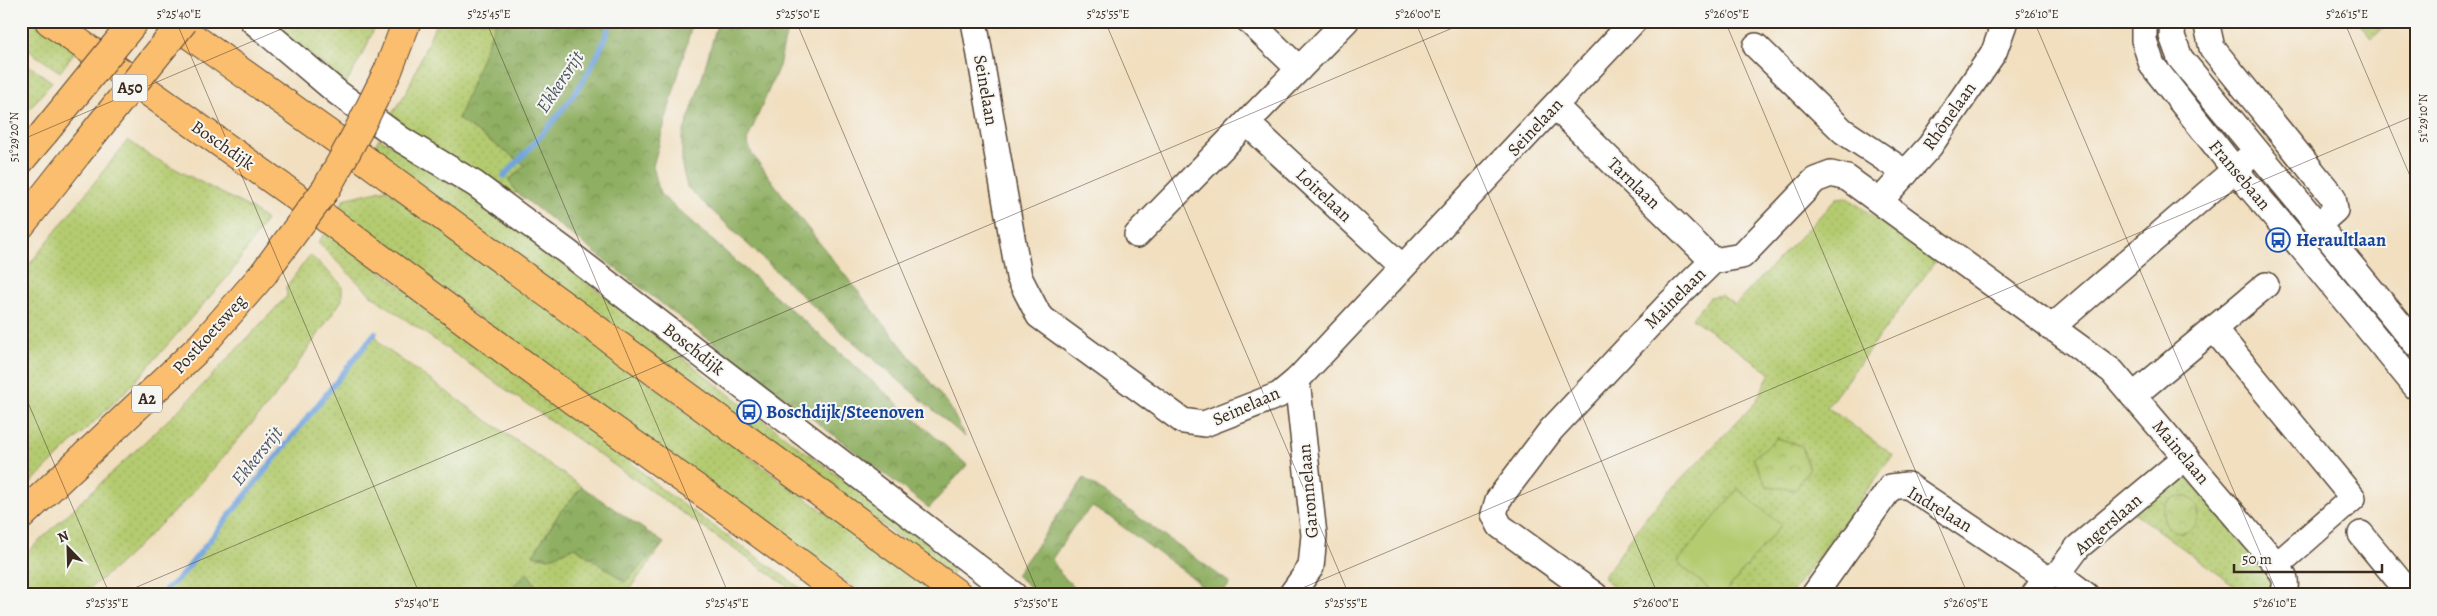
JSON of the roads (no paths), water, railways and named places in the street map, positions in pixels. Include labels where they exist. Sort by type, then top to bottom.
[{"type":"main road","name":"Boschdijk","points":[[49,21],[330,221],[583,408],[844,595]]},
{"type":"main road","name":"A50","points":[[21,160],[135,21]]},
{"type":"main road","points":[[170,21],[371,164],[959,595]]},
{"type":"main road","name":"A50","points":[[21,224],[184,21]]},
{"type":"main road","name":"Postkoetsweg","points":[[21,516],[201,346],[264,273],[326,189],[388,71],[407,21]]},
{"type":"street","name":"Boschdijk","points":[[253,21],[338,93],[402,140],[475,184],[558,245],[1014,595]]},
{"type":"street","name":"Seinelaan","points":[[974,21],[1019,276],[1039,316],[1183,421],[1204,424],[1278,395],[1297,380],[1634,21]]},
{"type":"street","points":[[1249,21],[1299,70]]},
{"type":"street","points":[[1137,235],[1346,21]]},
{"type":"street","name":"Rhônelaan","points":[[1880,201],[1930,146],[1994,52],[2005,21]]},
{"type":"street","name":"Fransebaan","points":[[2144,21],[2144,40],[2152,64],[2235,170],[2308,255],[2416,387]]},
{"type":"street","name":"Fransebaan","points":[[2173,21],[2172,36],[2180,58],[2416,344]]},
{"type":"street","points":[[2206,21],[2212,48],[2333,197],[2336,210],[2317,226]]},
{"type":"street","points":[[1756,46],[1844,132],[1906,172]]},
{"type":"street","name":"Tarnlaan","points":[[1555,106],[1712,261]]},
{"type":"street","name":"Loirelaan","points":[[1246,123],[1402,267]]},
{"type":"street","points":[[2051,328],[2257,151]]},
{"type":"street","name":"Mainelaan","points":[[1595,595],[1500,526],[1494,514],[1498,500],[1551,430],[1668,305],[1712,261],[1742,256],[1815,180],[1831,174],[1847,178],[1880,201],[2112,371],[2276,565],[2285,578],[2285,590],[2282,595]]},
{"type":"street","points":[[2133,396],[2266,285]]},
{"type":"street","points":[[2214,328],[2353,498],[2276,565]]},
{"type":"street","name":"Garonnelaan","points":[[1291,595],[1311,568],[1314,535],[1297,380]]},
{"type":"street","name":"Angerslaan","points":[[2046,582],[2078,547],[2186,457]]},
{"type":"street","name":"Indrelaan","points":[[1814,595],[1892,487],[1907,485],[2046,582],[2086,595]]},
{"type":"street","points":[[2360,534],[2411,595]]},
{"type":"waterway","name":"Ekkersrijt","points":[[504,176],[552,123],[580,85],[603,44],[611,21]]},
{"type":"waterway","name":"Ekkersrijt","points":[[160,595],[182,575],[375,333]]},
{"type":"place","name":"Heraultlaan","points":[[2278,240]]},
{"type":"place","name":"Boschdijk/Steenoven","points":[[749,412]]}]
